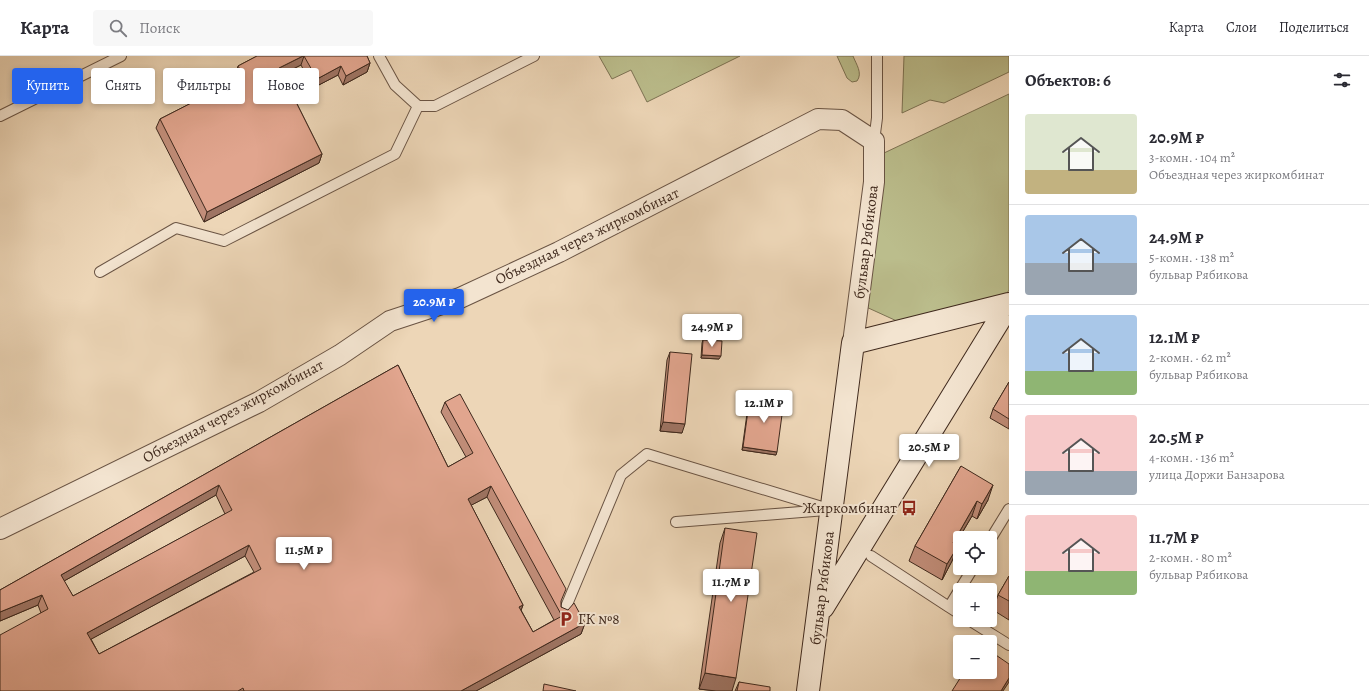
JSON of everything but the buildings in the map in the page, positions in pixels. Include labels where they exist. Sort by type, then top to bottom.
[{"type":"street","name":"Объездная через жиркомбинат","points":[[0,529],[259,402],[340,355],[390,321],[460,298],[560,252],[818,119],[842,120],[874,141]]},
{"type":"street","name":"бульвар Рябикова","points":[[808,691],[874,182],[874,141]]},
{"type":"street","points":[[853,343],[1009,304]]},
{"type":"street","points":[[819,613],[1009,304]]},
{"type":"lane","points":[[0,116],[121,56]]},
{"type":"lane","points":[[379,56],[395,85],[418,106],[435,106],[534,56]]},
{"type":"lane","points":[[874,141],[877,118],[877,56]]},
{"type":"lane","points":[[100,272],[176,228],[224,241],[395,154],[418,106]]},
{"type":"lane","points":[[563,614],[621,475],[647,454],[832,510]]},
{"type":"lane","points":[[996,531],[1009,509]]},
{"type":"lane","points":[[676,522],[832,510]]},
{"type":"lane","points":[[871,556],[953,610]]},
{"type":"lane","points":[[949,607],[969,575]]},
{"type":"lane","points":[[980,627],[1009,645]]},
{"type":"green space","points":[[599,56],[740,56],[647,102],[631,70],[612,79]]},
{"type":"green space","points":[[837,56],[853,56],[859,72],[859,78],[857,81],[852,82],[847,78]]},
{"type":"green space","points":[[904,56],[1009,56],[1009,72],[944,103],[930,100],[902,113]]},
{"type":"green space","points":[[1009,94],[1009,290],[1006,295],[899,322],[864,306],[884,153]]},
{"type":"place","name":"Жиркомбинат","points":[[909,508]]},
{"type":"place","name":"ГК №8","points":[[566,619]]}]
